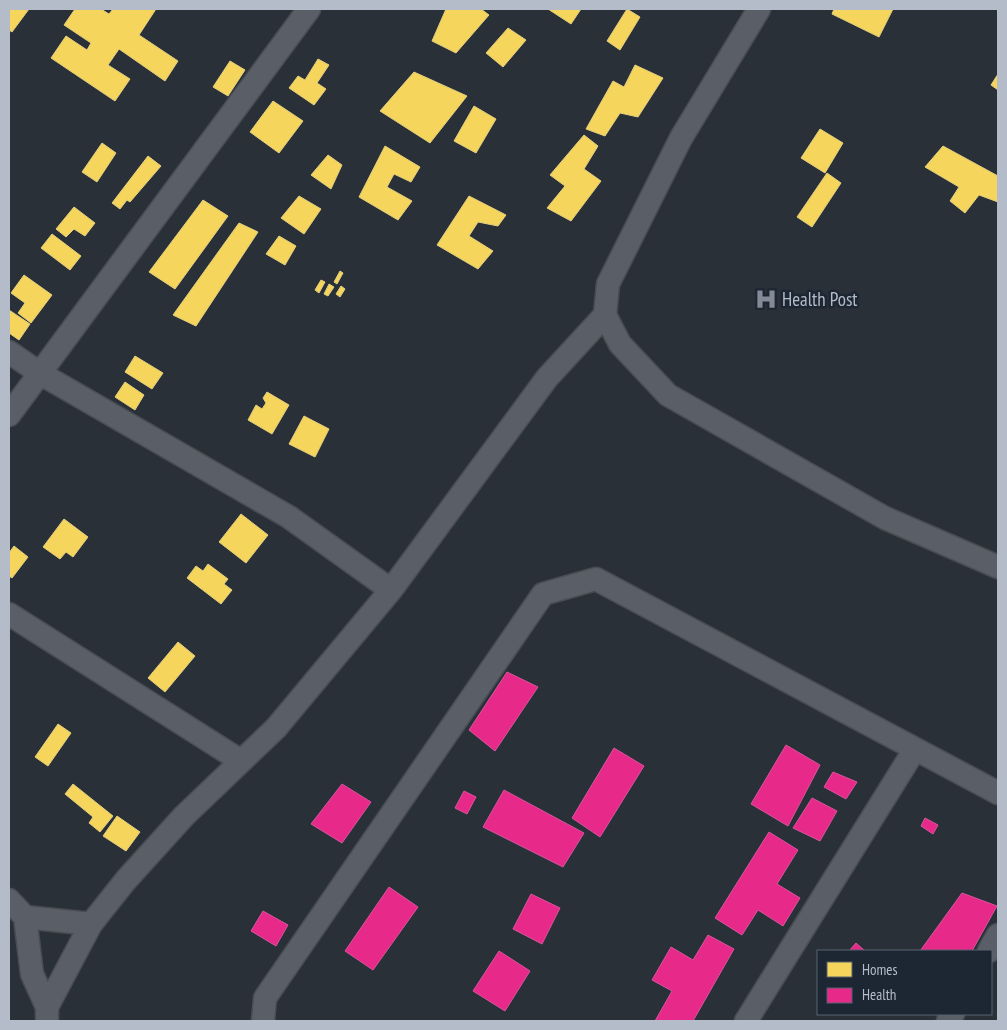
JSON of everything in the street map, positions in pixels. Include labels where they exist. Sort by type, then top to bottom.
[{"type":"street","points":[[9,415],[309,9]]},
{"type":"street","points":[[760,9],[681,138],[608,284],[605,314],[620,344],[668,396],[885,518],[998,568]]},
{"type":"street","points":[[47,1014],[91,924],[126,880],[184,816],[276,728],[391,590],[547,378],[605,314]]},
{"type":"street","points":[[9,352],[41,374],[289,517],[391,590]]},
{"type":"street","points":[[263,1021],[265,998],[543,594],[596,579],[998,793]]},
{"type":"street","points":[[9,614],[242,761]]},
{"type":"street","points":[[746,1021],[915,749]]},
{"type":"street","points":[[9,900],[25,917],[32,974],[47,1014]]},
{"type":"street","points":[[25,917],[91,924]]},
{"type":"street","points":[[990,950],[998,936]]},
{"type":"building: Homes","points":[[9,9],[29,9],[12,32],[9,30]]},
{"type":"building: Homes","points":[[75,9],[101,9],[109,14],[113,9],[156,9],[139,35],[178,61],[165,81],[119,49],[108,65],[130,79],[115,101],[51,58],[66,36],[87,50],[91,43],[64,25]]},
{"type":"building: Homes","points":[[446,9],[481,9],[489,15],[456,53],[432,41]]},
{"type":"building: Homes","points":[[548,9],[581,9],[571,24]]},
{"type":"building: Homes","points":[[627,9],[640,17],[620,50],[607,41]]},
{"type":"building: Homes","points":[[834,9],[893,9],[879,37],[832,14]]},
{"type":"building: Homes","points":[[508,28],[526,40],[503,67],[486,53]]},
{"type":"building: Homes","points":[[318,59],[329,65],[317,83],[326,89],[314,105],[289,88],[298,76],[305,80]]},
{"type":"building: Homes","points":[[230,61],[245,70],[228,96],[213,87]]},
{"type":"building: Homes","points":[[635,65],[663,78],[638,117],[620,113],[605,136],[586,129],[613,81],[624,87]]},
{"type":"building: Homes","points":[[414,72],[467,96],[430,143],[380,111]]},
{"type":"building: Homes","points":[[998,74],[998,90],[991,85]]},
{"type":"building: Homes","points":[[273,101],[303,121],[279,153],[250,132]]},
{"type":"building: Homes","points":[[474,106],[496,119],[476,153],[454,141]]},
{"type":"building: Homes","points":[[820,129],[843,143],[825,173],[801,158]]},
{"type":"building: Homes","points":[[584,135],[598,146],[584,169],[601,181],[571,221],[547,208],[565,186],[550,175]]},
{"type":"building: Homes","points":[[102,143],[116,153],[97,182],[82,172]]},
{"type":"building: Homes","points":[[385,146],[420,167],[411,182],[394,174],[387,187],[412,201],[398,220],[359,197]]},
{"type":"building: Homes","points":[[943,146],[998,176],[998,202],[979,195],[965,213],[950,201],[959,187],[925,167]]},
{"type":"building: Homes","points":[[328,155],[342,165],[331,189],[311,175]]},
{"type":"building: Homes","points":[[148,156],[161,166],[130,202],[127,200],[120,209],[112,203]]},
{"type":"building: Homes","points":[[827,173],[841,183],[812,227],[797,217]]},
{"type":"building: Homes","points":[[299,196],[321,209],[304,234],[281,218]]},
{"type":"building: Homes","points":[[469,196],[506,215],[498,226],[478,222],[469,236],[493,251],[478,269],[437,245]]},
{"type":"building: Homes","points":[[203,200],[228,216],[175,289],[149,272]]},
{"type":"building: Homes","points":[[74,207],[95,223],[85,236],[74,229],[66,237],[56,229]]},
{"type":"building: Homes","points":[[239,223],[258,232],[196,326],[173,315]]},
{"type":"building: Homes","points":[[52,234],[81,256],[70,270],[41,248]]},
{"type":"building: Homes","points":[[279,236],[296,246],[285,265],[266,254]]},
{"type":"building: Homes","points":[[340,271],[343,273],[337,284],[334,282]]},
{"type":"building: Homes","points":[[24,275],[52,295],[31,323],[18,313],[25,303],[11,293]]},
{"type":"building: Homes","points":[[321,280],[325,282],[319,293],[315,290]]},
{"type":"building: Homes","points":[[329,284],[334,287],[328,296],[324,294]]},
{"type":"building: Homes","points":[[341,286],[345,289],[340,297],[336,294]]},
{"type":"building: Homes","points":[[9,310],[30,324],[19,340],[9,333]]},
{"type":"building: Homes","points":[[135,356],[163,373],[152,389],[125,372]]},
{"type":"building: Homes","points":[[125,382],[144,395],[135,410],[115,397]]},
{"type":"building: Homes","points":[[267,392],[289,405],[272,434],[248,420],[256,405],[262,409],[266,403],[263,398]]},
{"type":"building: Homes","points":[[304,416],[329,429],[315,457],[289,444]]},
{"type":"building: Homes","points":[[241,514],[268,535],[246,563],[219,542]]},
{"type":"building: Homes","points":[[64,519],[88,537],[73,557],[66,552],[60,559],[43,547]]},
{"type":"building: Homes","points":[[14,546],[28,557],[12,578],[9,576],[9,553]]},
{"type":"building: Homes","points":[[208,564],[228,579],[224,584],[232,590],[221,604],[187,578],[196,566],[203,571]]},
{"type":"building: Homes","points":[[178,642],[195,656],[165,692],[148,678]]},
{"type":"building: Homes","points":[[58,724],[71,733],[48,766],[35,757]]},
{"type":"building: Homes","points":[[73,784],[113,816],[100,832],[89,823],[93,817],[65,794]]},
{"type":"building: Homes","points":[[117,816],[140,832],[126,851],[103,836]]},
{"type":"building: Health","points":[[507,672],[538,687],[495,751],[469,730]]},
{"type":"building: Health","points":[[786,745],[820,765],[788,826],[751,804]]},
{"type":"building: Health","points":[[614,748],[644,766],[600,837],[572,818]]},
{"type":"building: Health","points":[[833,772],[857,782],[846,799],[824,787]]},
{"type":"building: Health","points":[[342,784],[371,802],[342,843],[311,824]]},
{"type":"building: Health","points":[[504,790],[584,833],[563,867],[483,827]]},
{"type":"building: Health","points":[[464,791],[476,797],[467,814],[455,808]]},
{"type":"building: Health","points":[[812,798],[837,811],[820,841],[793,828]]},
{"type":"building: Health","points":[[925,818],[938,825],[933,834],[921,826]]},
{"type":"building: Health","points":[[769,832],[798,850],[777,884],[800,898],[783,926],[758,910],[742,935],[715,918]]},
{"type":"building: Health","points":[[389,887],[418,907],[373,970],[345,951]]},
{"type":"building: Health","points":[[962,893],[997,906],[973,950],[921,950]]},
{"type":"building: Health","points":[[531,894],[560,908],[542,944],[513,929]]},
{"type":"building: Health","points":[[263,911],[288,925],[276,946],[251,931]]},
{"type":"building: Health","points":[[708,935],[734,949],[693,1021],[655,1021],[672,991],[652,980],[671,947],[693,960]]},
{"type":"building: Health","points":[[856,943],[864,950],[850,950]]},
{"type":"building: Health","points":[[499,951],[530,971],[505,1011],[473,991]]},
{"type":"place","name":"Health Post","points":[[766,299]]}]
